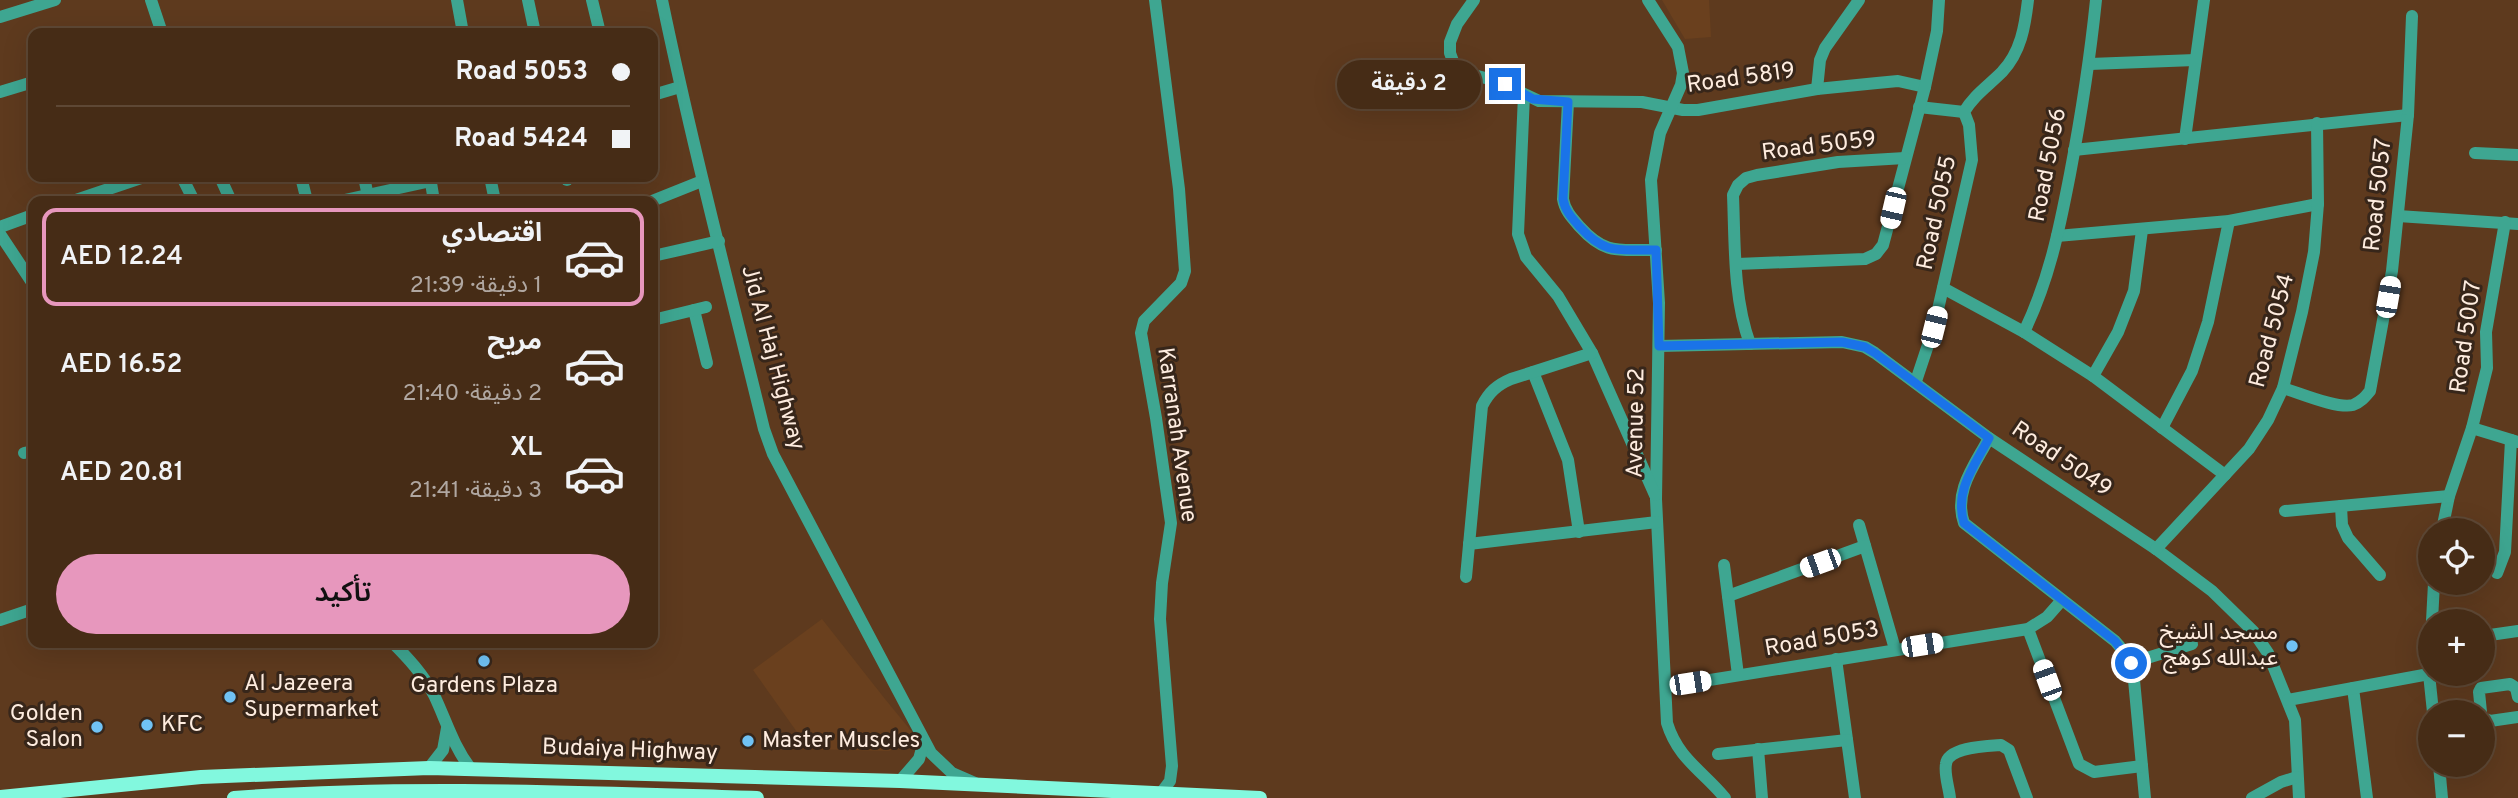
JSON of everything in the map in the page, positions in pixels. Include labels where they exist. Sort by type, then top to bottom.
[{"type":"main road","name":"Budaiya Highway","points":[[0,797],[201,777],[429,768],[900,781],[1259,798]]},
{"type":"main road","name":"Budaiya Highway","points":[[234,798],[398,792],[757,798]]},
{"type":"street","points":[[0,17],[55,0]]},
{"type":"street","points":[[151,0],[160,28]]},
{"type":"street","points":[[457,0],[462,28]]},
{"type":"street","points":[[528,0],[534,28]]},
{"type":"street","points":[[592,0],[599,28]]},
{"type":"street","name":"Jid Al Haj Highway","points":[[662,0],[702,181],[764,429],[773,454],[924,741],[941,764],[952,773],[979,784]]},
{"type":"street","name":"Karranah Avenue","points":[[1155,0],[1179,189],[1185,265],[1181,283],[1144,321],[1141,334],[1171,523],[1162,583],[1160,619],[1172,766],[1170,781],[1161,793]]},
{"type":"street","name":"Road 5819","points":[[1474,0],[1452,33],[1450,54],[1454,64],[1462,72],[1497,81],[1539,101],[1642,102],[1684,110],[1713,109],[1817,89],[1898,81],[1925,87]]},
{"type":"street","name":"Avenue 52","points":[[1648,0],[1678,47],[1682,60],[1681,85],[1660,133],[1651,180],[1659,346],[1656,499],[1667,723],[1680,753],[1725,798]]},
{"type":"street","name":"Road 5819","points":[[1817,89],[1820,60],[1825,48],[1859,0]]},
{"type":"street","name":"Road 5059","points":[[1737,264],[1865,259],[1876,254],[1884,245],[1925,87],[1937,31],[1939,0]]},
{"type":"street","points":[[1919,107],[1964,112],[2015,55],[2021,41],[2028,0]]},
{"type":"street","name":"Road 5056","points":[[2024,332],[2040,299],[2057,236],[2090,64],[2096,0]]},
{"type":"street","points":[[2185,139],[2204,0]]},
{"type":"street","name":"Road 5057","points":[[2283,388],[2342,406],[2353,405],[2370,391],[2392,271],[2408,115],[2412,16]]},
{"type":"street","points":[[2090,64],[2195,60]]},
{"type":"street","points":[[0,92],[28,84]]},
{"type":"street","points":[[658,94],[680,87]]},
{"type":"street","points":[[1524,95],[1518,234],[1521,246],[1535,269],[1558,296],[1592,353],[1656,499]]},
{"type":"street","points":[[1568,102],[1563,199],[1567,211],[1590,238],[1602,247],[1656,250]]},
{"type":"street","name":"Road 5055","points":[[1916,381],[1944,288],[1972,160],[1969,125],[1964,112]]},
{"type":"street","name":"Road 5057","points":[[2074,150],[2408,115]]},
{"type":"street","name":"Road 5054","points":[[2156,549],[2249,449],[2268,420],[2283,388],[2314,252],[2318,204],[2317,124]]},
{"type":"street","points":[[2475,153],[2518,155]]},
{"type":"street","name":"Road 5059","points":[[1750,344],[1741,312],[1737,264],[1733,195],[1738,185],[1746,178],[1838,162],[1905,158]]},
{"type":"street","points":[[658,199],[702,181]]},
{"type":"street","points":[[88,196],[129,182]]},
{"type":"street","points":[[376,196],[421,182]]},
{"type":"street","points":[[2057,236],[2229,221],[2318,204]]},
{"type":"street","name":"Road 5007","points":[[2398,216],[2512,223],[2486,332],[2487,368],[2444,518]]},
{"type":"street","points":[[0,227],[28,217]]},
{"type":"street","points":[[2162,428],[2192,371],[2208,322],[2229,221]]},
{"type":"street","points":[[2093,376],[2118,332],[2133,291],[2142,230]]},
{"type":"street","points":[[0,234],[28,276]]},
{"type":"street","points":[[658,255],[719,241]]},
{"type":"street","name":"Road 5055","points":[[1944,288],[2024,332],[2093,376],[2225,475]]},
{"type":"street","points":[[658,319],[700,309],[707,363]]},
{"type":"street","name":"Road 5049","points":[[1659,346],[1853,343],[1875,353],[1989,438],[2156,549],[2213,591],[2253,631],[2268,653],[2295,720],[2299,798]]},
{"type":"street","points":[[1466,577],[1482,406],[1488,394],[1499,384],[1592,353]]},
{"type":"street","points":[[1533,372],[1567,460],[1579,532]]},
{"type":"street","points":[[2472,428],[2515,441],[2505,552],[2497,573]]},
{"type":"street","points":[[1989,438],[1960,496],[1964,523],[2115,641],[2131,663],[2145,798]]},
{"type":"street","points":[[2285,511],[2449,496]]},
{"type":"street","points":[[2341,506],[2342,525],[2348,537],[2380,575]]},
{"type":"street","points":[[1469,544],[1657,522]]},
{"type":"street","points":[[1859,525],[1895,649]]},
{"type":"street","points":[[1728,596],[1866,546]]},
{"type":"street","points":[[1724,565],[1738,675]]},
{"type":"street","name":"Road 5053","points":[[1666,687],[2028,629],[2047,617],[2062,600]]},
{"type":"street","points":[[0,620],[28,611]]},
{"type":"street","points":[[2028,629],[2079,764],[2094,772],[2142,766]]},
{"type":"street","points":[[2495,634],[2518,631]]},
{"type":"street","points":[[2131,663],[2192,644]]},
{"type":"street","points":[[397,648],[422,675],[461,757],[471,769]]},
{"type":"street","points":[[1836,659],[1855,798]]},
{"type":"street","points":[[2288,700],[2418,676]]},
{"type":"street","points":[[2480,700],[2481,688],[2510,684],[2516,688],[2518,697]]},
{"type":"street","points":[[2353,688],[2367,798]]},
{"type":"street","points":[[2495,720],[2518,717]]},
{"type":"street","points":[[429,768],[443,750],[447,728]]},
{"type":"street","points":[[1718,754],[1847,740]]},
{"type":"street","points":[[900,781],[919,759],[924,741]]},
{"type":"street","points":[[1950,798],[1946,763],[1948,757],[1961,750],[2001,745],[2009,750],[2027,798]]},
{"type":"street","points":[[1758,749],[1762,798]]},
{"type":"street","name":"Karranah Avenue","points":[[1172,766],[1179,782],[1190,794]]},
{"type":"street","points":[[2252,798],[2280,782],[2297,777]]},
{"type":"street","points":[[2439,777],[2442,798]]},
{"type":"shaded area","points":[[1662,0],[1709,0],[1711,37],[1685,39]]},
{"type":"shaded area","points":[[822,619],[917,738],[889,751],[809,749],[753,670]]},
{"type":"place","name":"مسجد الشيخ عبدالله كوهج","points":[[2292,646]]},
{"type":"place","name":"Gardens Plaza","points":[[484,661]]},
{"type":"place","name":"Al Jazeera Supermarket","points":[[230,697]]},
{"type":"place","name":"KFC","points":[[147,725]]},
{"type":"place","name":"Golden Salon","points":[[97,727]]},
{"type":"place","name":"Master Muscles","points":[[748,741]]},
{"type":"route","points":[[1505,84],[1539,101],[1568,102],[1563,199],[1570,216],[1590,238],[1602,247],[1656,250],[1659,346],[1842,342],[1865,347],[1875,353],[1989,438],[1960,496],[1964,523],[2115,641],[2131,663]]}]
